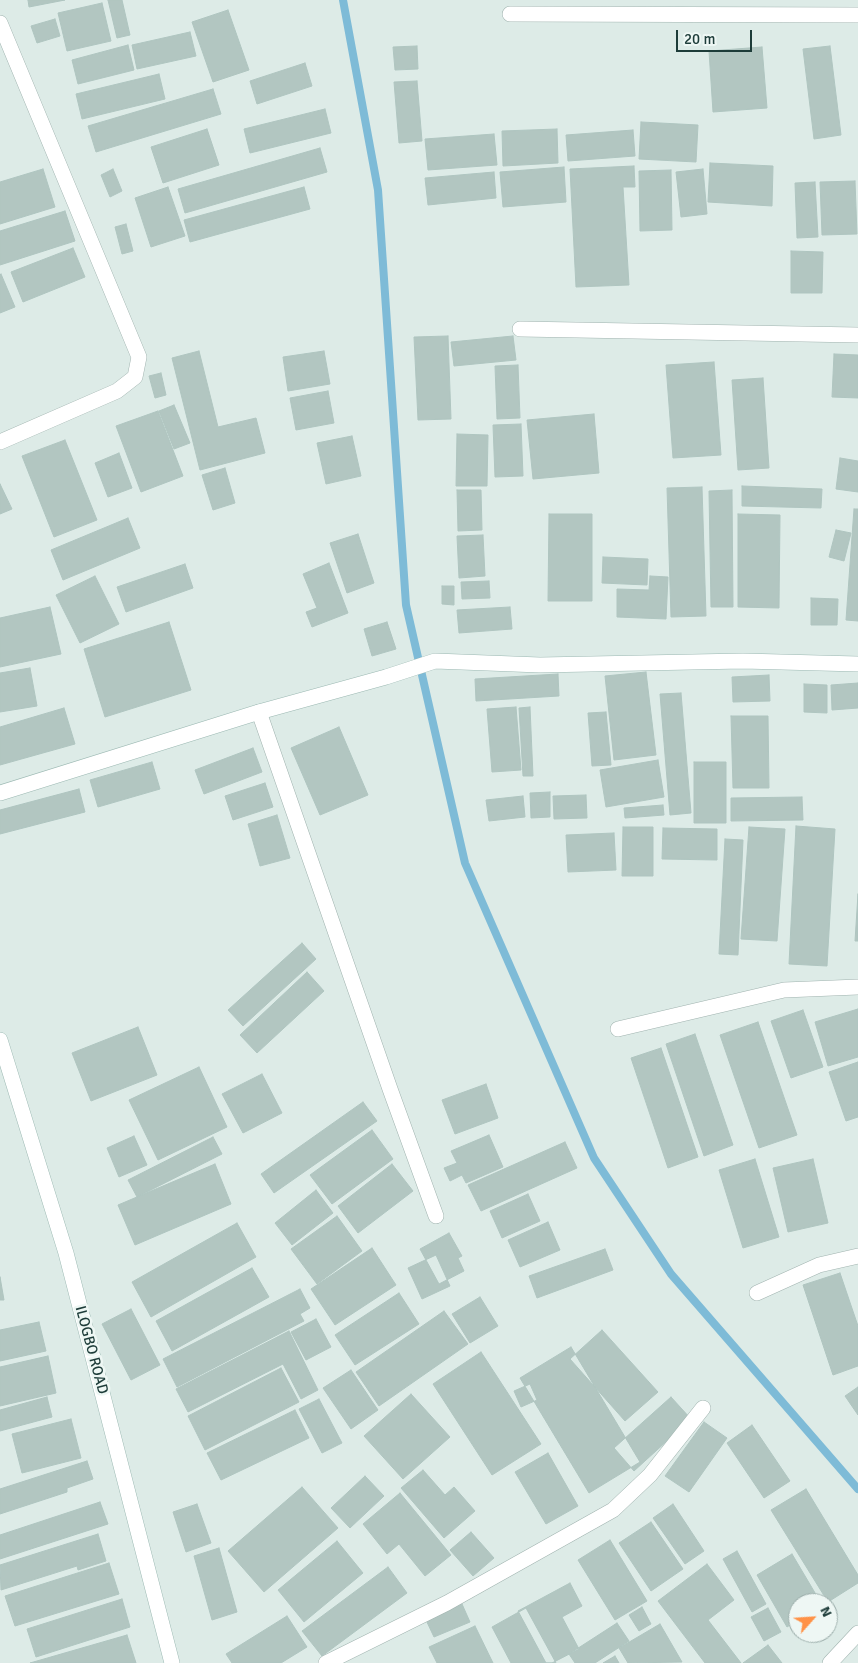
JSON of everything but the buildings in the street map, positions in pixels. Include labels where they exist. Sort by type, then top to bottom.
[{"type":"street","points":[[510,14],[858,16]]},
{"type":"street","points":[[0,23],[139,357],[135,377],[117,391],[0,442]]},
{"type":"street","points":[[520,329],[858,335]]},
{"type":"street","points":[[0,793],[259,712],[386,678],[435,661],[540,665],[743,661],[858,664]]},
{"type":"street","points":[[259,712],[436,1216]]},
{"type":"street","points":[[618,1028],[784,990],[858,987]]},
{"type":"street","name":"ILOGBO ROAD","points":[[0,1040],[66,1253],[172,1663]]},
{"type":"street","points":[[757,1294],[819,1265],[858,1256]]},
{"type":"street","points":[[326,1663],[447,1603],[613,1510],[650,1476],[703,1408]]},
{"type":"street","points":[[830,1663],[858,1633]]},
{"type":"waterway","points":[[343,0],[378,190],[406,605],[465,863],[594,1158],[671,1274],[858,1489]]}]
